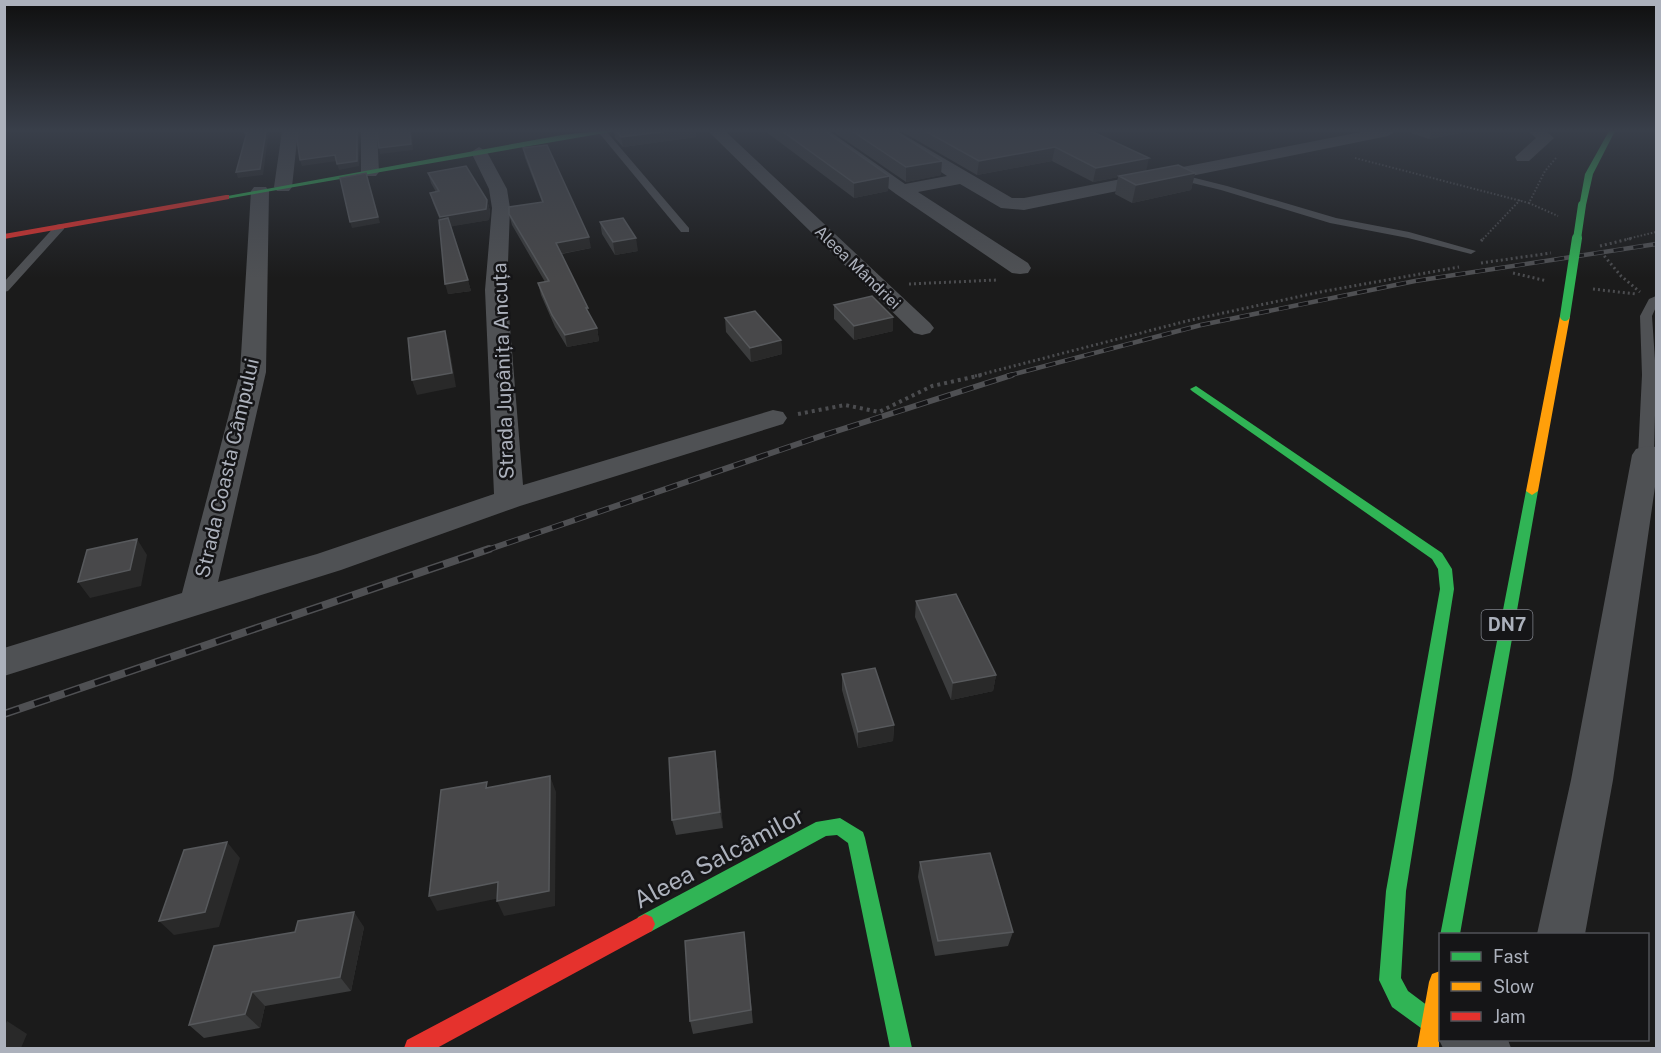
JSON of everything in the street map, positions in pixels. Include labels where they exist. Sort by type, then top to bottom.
[{"type":"street","name":"Strada Coasta Câmpului","points":[[197,601],[253,372],[275,180]]},
{"type":"street","points":[[4,237],[323,180]]},
{"type":"street","name":"Strada Jupânița Ancuța","points":[[493,180],[498,189],[501,208],[496,290],[509,499],[773,418]]},
{"type":"street","name":"Aleea Mândriei","points":[[768,180],[922,328]]},
{"type":"street","points":[[888,180],[1020,268]]},
{"type":"street","points":[[902,190],[952,180]]},
{"type":"street","points":[[967,180],[1008,204],[1017,205],[1140,180]]},
{"type":"street","name":"DN7","points":[[1449,933],[1565,316],[1588,180]]},
{"type":"street","points":[[1196,389],[1437,556],[1446,568],[1447,590],[1396,891],[1390,980],[1400,999],[1439,1026]]},
{"type":"street","points":[[1561,933],[1592,780],[1615,632],[1653,456]]},
{"type":"street","points":[[4,662],[329,562],[509,499]]},
{"type":"street","name":"Aleea Salcâmilor","points":[[415,1048],[823,828],[840,826],[856,838],[901,1048]]},
{"type":"street","points":[[1428,1048],[1439,1038]]},
{"type":"street","points":[[1469,1041],[1485,1048]]},
{"type":"lane","points":[[646,180],[685,230]]},
{"type":"lane","points":[[1194,180],[1334,221],[1409,235],[1471,251]]},
{"type":"lane","points":[[4,289],[60,227]]},
{"type":"lane","points":[[1653,456],[1646,316],[1656,300]]},
{"type":"path","points":[[1439,180],[1520,202],[1529,202],[1545,210]]},
{"type":"path","points":[[1529,202],[1540,180]]},
{"type":"path","points":[[1471,251],[1520,202]]},
{"type":"path","points":[[1597,246],[1656,232]]},
{"type":"path","points":[[1471,265],[1562,252]]},
{"type":"path","points":[[773,418],[845,405],[879,412],[932,386],[1012,368],[1191,320],[1331,290],[1460,266]]},
{"type":"path","points":[[884,291],[920,282],[1018,279],[1025,273],[1020,268]]},
{"type":"building","points":[[340,180],[368,180],[378,217],[350,222]]},
{"type":"building","points":[[432,180],[475,180],[487,200],[486,209],[440,217],[430,193],[439,191]]},
{"type":"building","points":[[535,180],[563,180],[589,237],[556,243],[597,328],[565,335],[552,315],[538,283],[549,281],[509,214],[509,207],[543,202]]},
{"type":"building","points":[[850,180],[868,180],[854,183]]},
{"type":"building","points":[[1127,180],[1160,180],[1136,185]]},
{"type":"building","points":[[448,218],[468,280],[445,284],[439,220]]},
{"type":"building","points":[[623,218],[636,238],[613,242],[600,222]]},
{"type":"building","points":[[872,296],[893,317],[854,326],[834,305]]},
{"type":"building","points":[[755,311],[781,340],[750,348],[725,318]]},
{"type":"building","points":[[445,331],[452,373],[412,380],[408,338]]},
{"type":"building","points":[[137,539],[130,570],[78,582],[87,550]]},
{"type":"building","points":[[956,594],[996,675],[953,683],[916,601]]},
{"type":"building","points":[[875,668],[894,725],[858,732],[842,674]]},
{"type":"building","points":[[715,751],[720,812],[672,820],[669,758]]},
{"type":"building","points":[[550,776],[549,891],[497,901],[498,882],[429,896],[441,790],[487,782],[486,788]]},
{"type":"building","points":[[227,842],[205,912],[159,921],[184,850]]},
{"type":"building","points":[[990,853],[1013,932],[938,941],[920,862]]},
{"type":"building","points":[[354,912],[340,977],[252,992],[245,1014],[189,1025],[214,946],[295,932],[298,921]]},
{"type":"building","points":[[744,932],[751,1010],[690,1021],[685,941]]},
{"type":"railway","points":[[1007,376],[1201,325],[1415,281],[1656,244]]},
{"type":"railway","points":[[484,551],[824,435],[1012,375]]},
{"type":"railway","points":[[4,714],[489,549]]},
{"type":"traffic: fast","points":[[226,197],[320,180]]},
{"type":"traffic: fast","points":[[1582,205],[1588,180]]},
{"type":"traffic: fast","points":[[1565,316],[1582,205]]},
{"type":"traffic: fast","points":[[1196,389],[1437,556],[1445,569],[1447,589],[1396,891],[1390,980],[1400,999],[1439,1027]]},
{"type":"traffic: fast","points":[[1450,933],[1532,491]]},
{"type":"traffic: fast","points":[[645,924],[823,828],[840,826],[856,838],[901,1048]]},
{"type":"traffic: slow","points":[[1532,491],[1565,316]]},
{"type":"traffic: slow","points":[[1428,1048],[1439,988]]},
{"type":"traffic: jam","points":[[4,237],[226,197]]},
{"type":"traffic: jam","points":[[415,1048],[645,924]]}]
